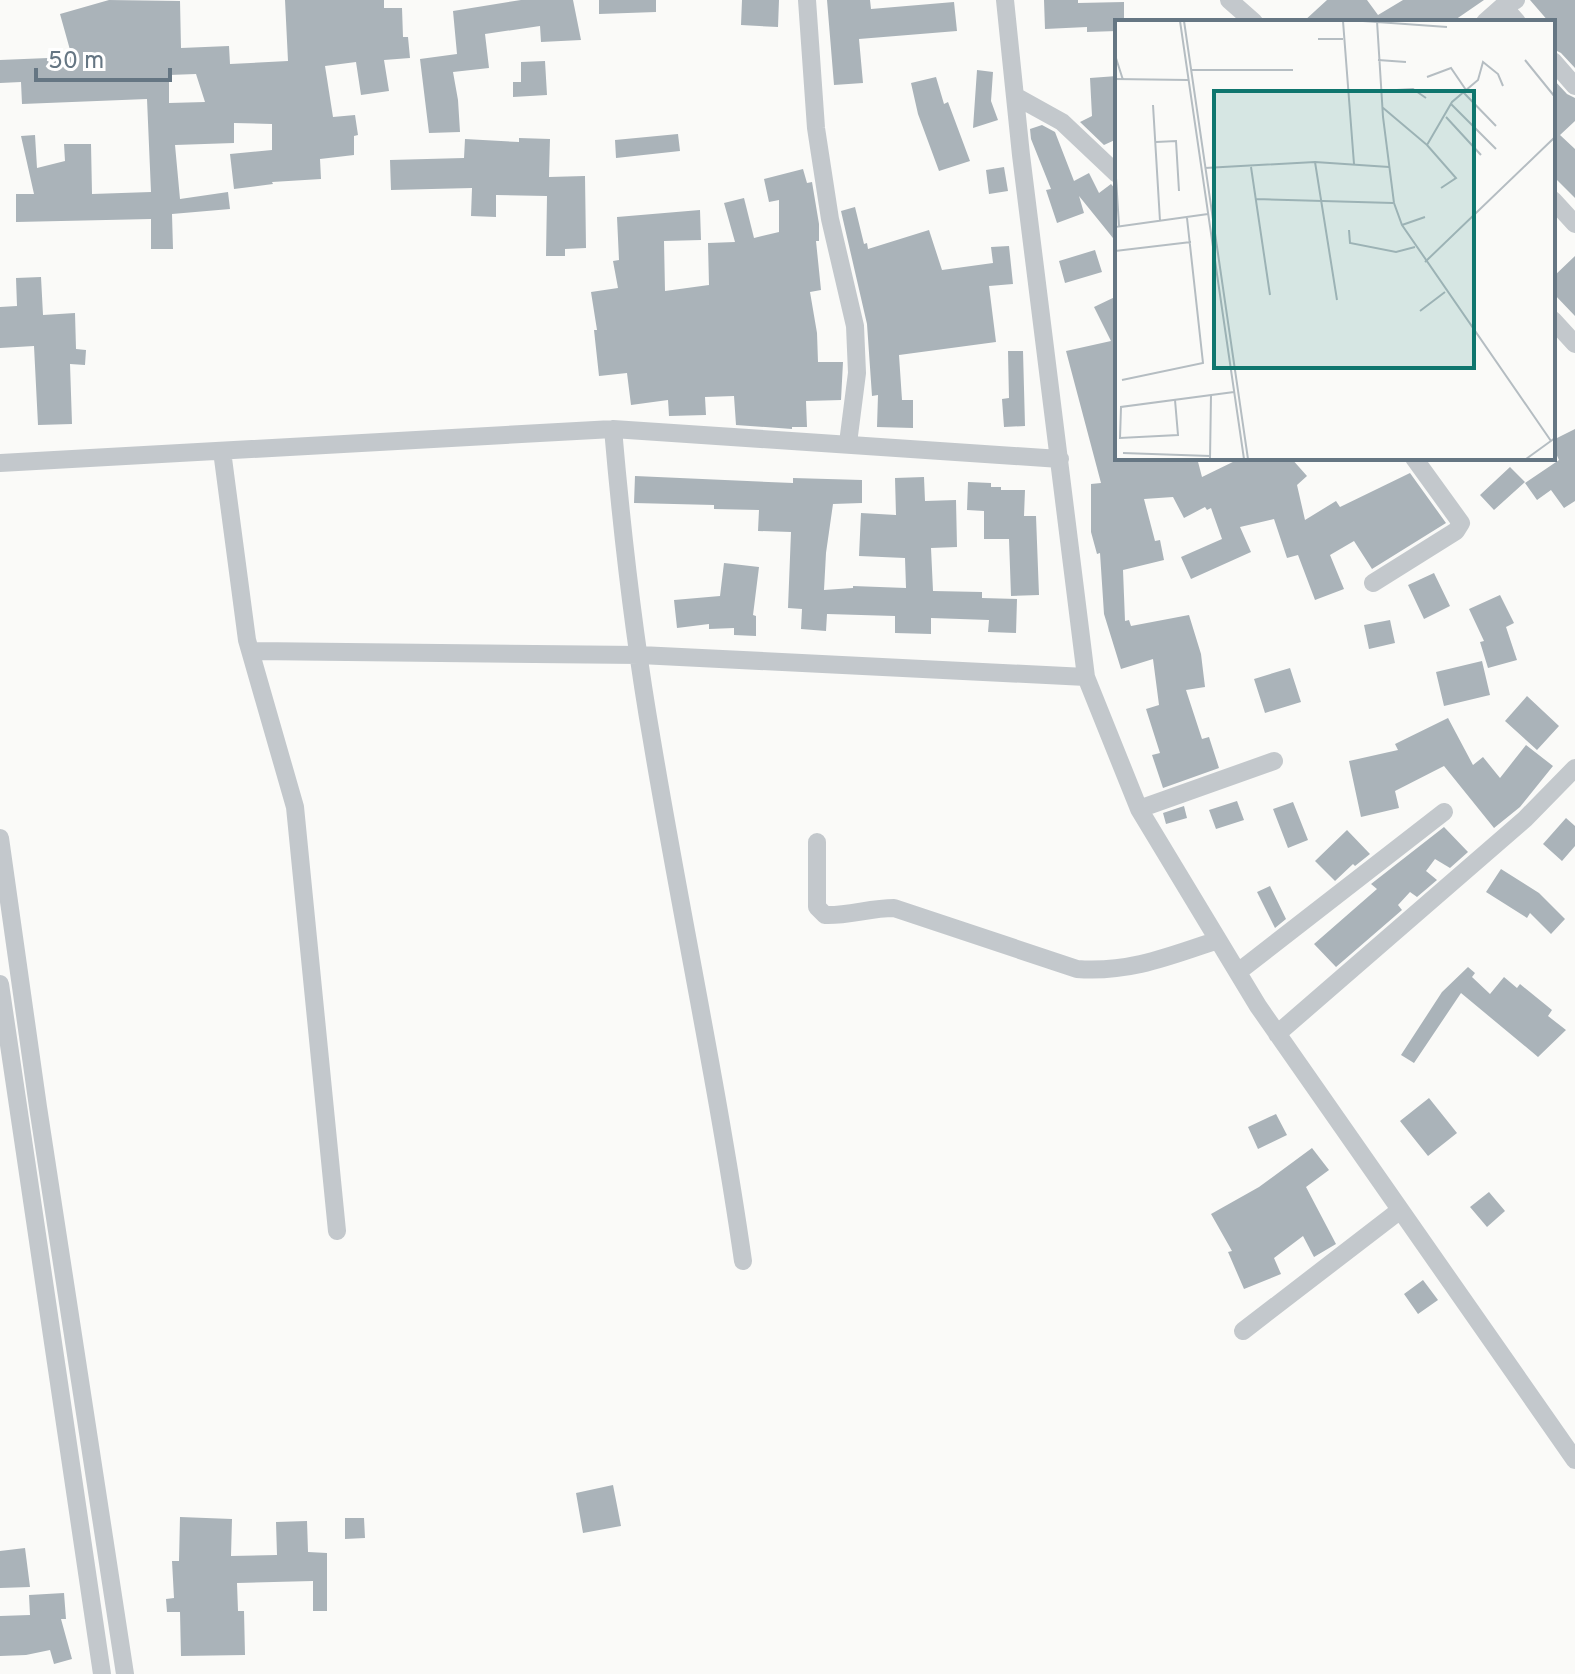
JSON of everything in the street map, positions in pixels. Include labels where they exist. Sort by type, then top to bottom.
[{"type":"street","points":[[807,0],[816,128],[830,219],[855,326],[857,373],[848,443]]},
{"type":"street","points":[[1020,0],[1005,0],[1021,155],[1086,677],[1139,809],[1218,940],[1277,1034],[1575,1460]]},
{"type":"street","points":[[1229,0],[1252,20]]},
{"type":"street","points":[[1488,20],[1510,3]]},
{"type":"street","points":[[1555,63],[1575,86]]},
{"type":"street","points":[[1017,97],[1062,122],[1115,172]]},
{"type":"street","points":[[1555,202],[1575,224]]},
{"type":"street","points":[[1555,322],[1575,344]]},
{"type":"street","points":[[613,429],[622,532],[651,738],[723,1127],[743,1261]]},
{"type":"street","points":[[0,463],[613,429],[1060,459]]},
{"type":"street","points":[[222,451],[247,640],[295,807],[337,1231]]},
{"type":"street","points":[[1373,583],[1456,531],[1461,523],[1415,460]]},
{"type":"street","points":[[252,651],[640,655],[1086,677]]},
{"type":"street","points":[[1139,809],[1274,761]]},
{"type":"street","points":[[1277,1034],[1525,819],[1575,768]]},
{"type":"street","points":[[1238,972],[1444,812]]},
{"type":"street","points":[[0,838],[125,1674]]},
{"type":"street","points":[[817,842],[817,907],[825,915],[894,908],[1077,969],[1098,971],[1132,968],[1218,940]]},
{"type":"street","points":[[0,984],[102,1674]]},
{"type":"street","points":[[1243,1331],[1399,1211]]},
{"type":"building","points":[[109,0],[180,1],[181,48],[229,46],[230,64],[288,61],[285,0],[384,0],[384,8],[402,8],[403,37],[408,37],[410,58],[384,60],[389,91],[361,95],[356,62],[325,66],[333,117],[355,115],[358,135],[354,136],[354,155],[320,159],[321,179],[272,182],[234,189],[230,154],[272,150],[272,124],[234,123],[234,143],[175,145],[180,199],[228,192],[230,209],[172,214],[173,249],[151,249],[151,219],[16,222],[16,194],[34,194],[21,136],[35,135],[37,168],[65,161],[64,144],[91,144],[92,194],[151,192],[147,99],[22,104],[21,82],[0,83],[0,60],[72,57],[60,14]],"holes":[[[196,74],[205,102],[169,103],[169,75]]]},
{"type":"building","points":[[521,0],[573,0],[581,40],[541,42],[540,26],[485,34],[489,68],[453,72],[460,132],[429,133],[420,59],[457,54],[453,11]]},
{"type":"building","points":[[599,0],[656,0],[656,12],[599,14]]},
{"type":"building","points":[[742,0],[779,0],[778,27],[741,25]]},
{"type":"building","points":[[827,0],[870,0],[871,9],[954,2],[957,31],[859,39],[863,83],[834,85]]},
{"type":"building","points":[[1044,0],[1124,2],[1124,20],[1115,20],[1115,31],[1087,32],[1087,27],[1045,29]]},
{"type":"building","points":[[1327,0],[1367,0],[1378,15],[1403,0],[1484,0],[1455,20],[1305,20]]},
{"type":"building","points":[[1530,0],[1575,0],[1575,68],[1555,50],[1555,20],[1547,20]]},
{"type":"building","points":[[545,61],[547,95],[513,97],[513,82],[521,82],[521,62]]},
{"type":"building","points":[[977,70],[993,72],[991,101],[998,120],[973,128]]},
{"type":"building","points":[[1115,76],[1115,140],[1104,145],[1080,122],[1092,116],[1090,78]]},
{"type":"building","points":[[936,77],[944,104],[948,102],[970,161],[939,171],[918,114],[911,83]]},
{"type":"building","points":[[1555,81],[1575,98],[1575,121],[1560,135],[1575,149],[1575,198],[1555,178]]},
{"type":"building","points":[[1042,125],[1055,132],[1074,181],[1089,173],[1099,193],[1111,184],[1115,189],[1115,241],[1079,196],[1084,213],[1057,223],[1046,190],[1051,189],[1030,129]]},
{"type":"building","points":[[678,134],[680,151],[616,158],[615,140]]},
{"type":"building","points":[[519,138],[550,139],[549,177],[585,176],[586,248],[565,249],[565,256],[546,256],[547,196],[496,195],[496,217],[471,216],[472,188],[391,190],[390,160],[464,158],[465,139],[519,142]]},
{"type":"building","points":[[1004,167],[1008,191],[989,194],[986,170]]},
{"type":"building","points":[[803,169],[807,183],[812,182],[819,224],[819,241],[816,241],[821,290],[810,292],[818,362],[843,362],[841,400],[806,401],[807,427],[792,429],[736,425],[734,396],[705,397],[706,415],[669,416],[668,400],[631,405],[627,373],[599,376],[591,292],[618,288],[613,261],[619,260],[617,217],[700,210],[701,240],[664,241],[665,291],[709,285],[708,243],[735,242],[724,203],[744,198],[754,238],[779,232],[779,200],[769,202],[764,179]]},
{"type":"building","points":[[855,207],[868,249],[929,230],[942,270],[993,263],[991,247],[1009,246],[1013,284],[989,286],[996,342],[899,355],[902,400],[913,400],[913,428],[877,427],[878,395],[872,396],[867,324],[841,211]]},
{"type":"building","points":[[1095,250],[1102,272],[1065,283],[1059,261]]},
{"type":"building","points":[[1575,256],[1575,316],[1555,295],[1555,275]]},
{"type":"building","points":[[41,277],[43,315],[75,313],[76,349],[86,350],[85,365],[70,364],[72,424],[38,425],[34,346],[0,348],[0,307],[17,306],[16,278]]},
{"type":"building","points":[[1115,297],[1115,460],[1198,460],[1202,477],[1237,460],[1293,460],[1307,476],[1297,485],[1305,520],[1336,501],[1340,507],[1410,473],[1446,523],[1372,569],[1354,541],[1330,555],[1344,589],[1315,600],[1298,555],[1287,558],[1274,519],[1240,527],[1251,552],[1191,579],[1181,557],[1222,539],[1211,508],[1207,510],[1205,507],[1184,518],[1173,497],[1144,499],[1155,541],[1160,540],[1164,560],[1123,570],[1125,621],[1129,620],[1131,626],[1189,615],[1201,654],[1205,687],[1186,690],[1202,739],[1209,737],[1219,768],[1163,788],[1152,755],[1160,753],[1146,709],[1159,705],[1153,659],[1121,669],[1104,614],[1100,553],[1097,554],[1091,532],[1091,484],[1101,483],[1066,351],[1111,341],[1094,307]]},
{"type":"building","points":[[1008,351],[1023,351],[1025,426],[1004,427],[1002,399],[1009,398]]},
{"type":"building","points":[[1575,429],[1575,501],[1564,508],[1551,490],[1537,500],[1525,483],[1559,460],[1555,439]]},
{"type":"building","points":[[1510,467],[1525,482],[1494,510],[1480,495]]},
{"type":"building","points":[[635,476],[793,483],[793,478],[862,480],[862,503],[833,504],[824,590],[853,586],[906,588],[905,558],[859,556],[861,513],[896,515],[895,478],[924,477],[925,501],[956,500],[957,547],[931,548],[933,591],[982,592],[982,598],[1017,599],[1016,633],[988,632],[989,620],[931,618],[931,634],[895,633],[895,616],[827,614],[826,631],[801,629],[802,609],[788,608],[791,532],[758,531],[759,510],[714,509],[714,505],[634,503]]},
{"type":"building","points":[[968,482],[991,483],[991,487],[1001,487],[1001,490],[1025,490],[1024,516],[1036,516],[1039,595],[1011,596],[1009,539],[984,539],[984,511],[967,510]]},
{"type":"building","points":[[724,563],[759,567],[753,615],[756,616],[756,636],[734,635],[734,628],[709,629],[709,624],[677,628],[674,600],[720,596]]},
{"type":"building","points":[[1434,573],[1450,606],[1424,619],[1408,585]]},
{"type":"building","points":[[1500,595],[1514,623],[1506,627],[1517,660],[1488,668],[1480,642],[1484,641],[1469,609]]},
{"type":"building","points":[[1390,620],[1395,643],[1369,649],[1364,625]]},
{"type":"building","points":[[1482,661],[1490,695],[1444,706],[1436,672]]},
{"type":"building","points":[[1290,668],[1301,702],[1265,713],[1254,679]]},
{"type":"building","points":[[1527,696],[1559,726],[1537,750],[1505,721]]},
{"type":"building","points":[[1448,718],[1473,765],[1483,757],[1500,778],[1526,745],[1553,766],[1520,807],[1494,828],[1444,766],[1395,791],[1399,808],[1361,817],[1349,761],[1398,750],[1395,744]]},
{"type":"building","points":[[1237,801],[1244,820],[1216,829],[1209,810]]},
{"type":"building","points":[[1293,802],[1308,840],[1288,848],[1273,809]]},
{"type":"building","points":[[1184,806],[1187,818],[1166,824],[1163,813]]},
{"type":"building","points":[[1566,818],[1575,826],[1575,846],[1562,861],[1543,844]]},
{"type":"building","points":[[1444,827],[1468,852],[1450,868],[1435,859],[1426,871],[1437,880],[1417,897],[1410,892],[1398,905],[1402,910],[1336,967],[1314,944],[1377,889],[1371,884]]},
{"type":"building","points":[[1347,830],[1370,854],[1355,866],[1353,864],[1335,881],[1315,861]]},
{"type":"building","points":[[1501,869],[1539,893],[1565,919],[1551,934],[1530,913],[1527,918],[1486,892]]},
{"type":"building","points":[[1270,886],[1286,919],[1275,928],[1257,892]]},
{"type":"building","points":[[1468,967],[1475,973],[1472,977],[1490,994],[1504,977],[1517,988],[1520,984],[1552,1010],[1548,1016],[1566,1030],[1538,1057],[1461,993],[1414,1063],[1401,1055],[1442,992]]},
{"type":"building","points":[[1429,1098],[1457,1133],[1428,1156],[1400,1121]]},
{"type":"building","points":[[1276,1114],[1287,1135],[1258,1149],[1248,1127]]},
{"type":"building","points":[[1312,1148],[1329,1170],[1306,1187],[1336,1244],[1314,1257],[1303,1236],[1274,1258],[1281,1274],[1244,1289],[1228,1252],[1232,1251],[1211,1214],[1259,1187]]},
{"type":"building","points":[[1489,1192],[1505,1211],[1487,1227],[1470,1207]]},
{"type":"building","points":[[1423,1280],[1438,1300],[1418,1314],[1404,1294]]},
{"type":"building","points":[[613,1485],[621,1526],[583,1533],[576,1493]]},
{"type":"building","points":[[180,1517],[232,1519],[231,1556],[277,1555],[276,1522],[307,1521],[308,1552],[327,1553],[327,1611],[313,1611],[313,1581],[237,1583],[238,1611],[244,1611],[245,1655],[181,1656],[180,1612],[167,1612],[166,1599],[174,1598],[172,1561],[179,1561]]},
{"type":"building","points":[[345,1518],[364,1518],[365,1538],[345,1539]]},
{"type":"building","points":[[25,1548],[30,1587],[0,1588],[0,1551]]},
{"type":"building","points":[[64,1593],[66,1619],[61,1619],[72,1659],[54,1664],[50,1650],[0,1656],[0,1616],[30,1615],[29,1595]]}]
